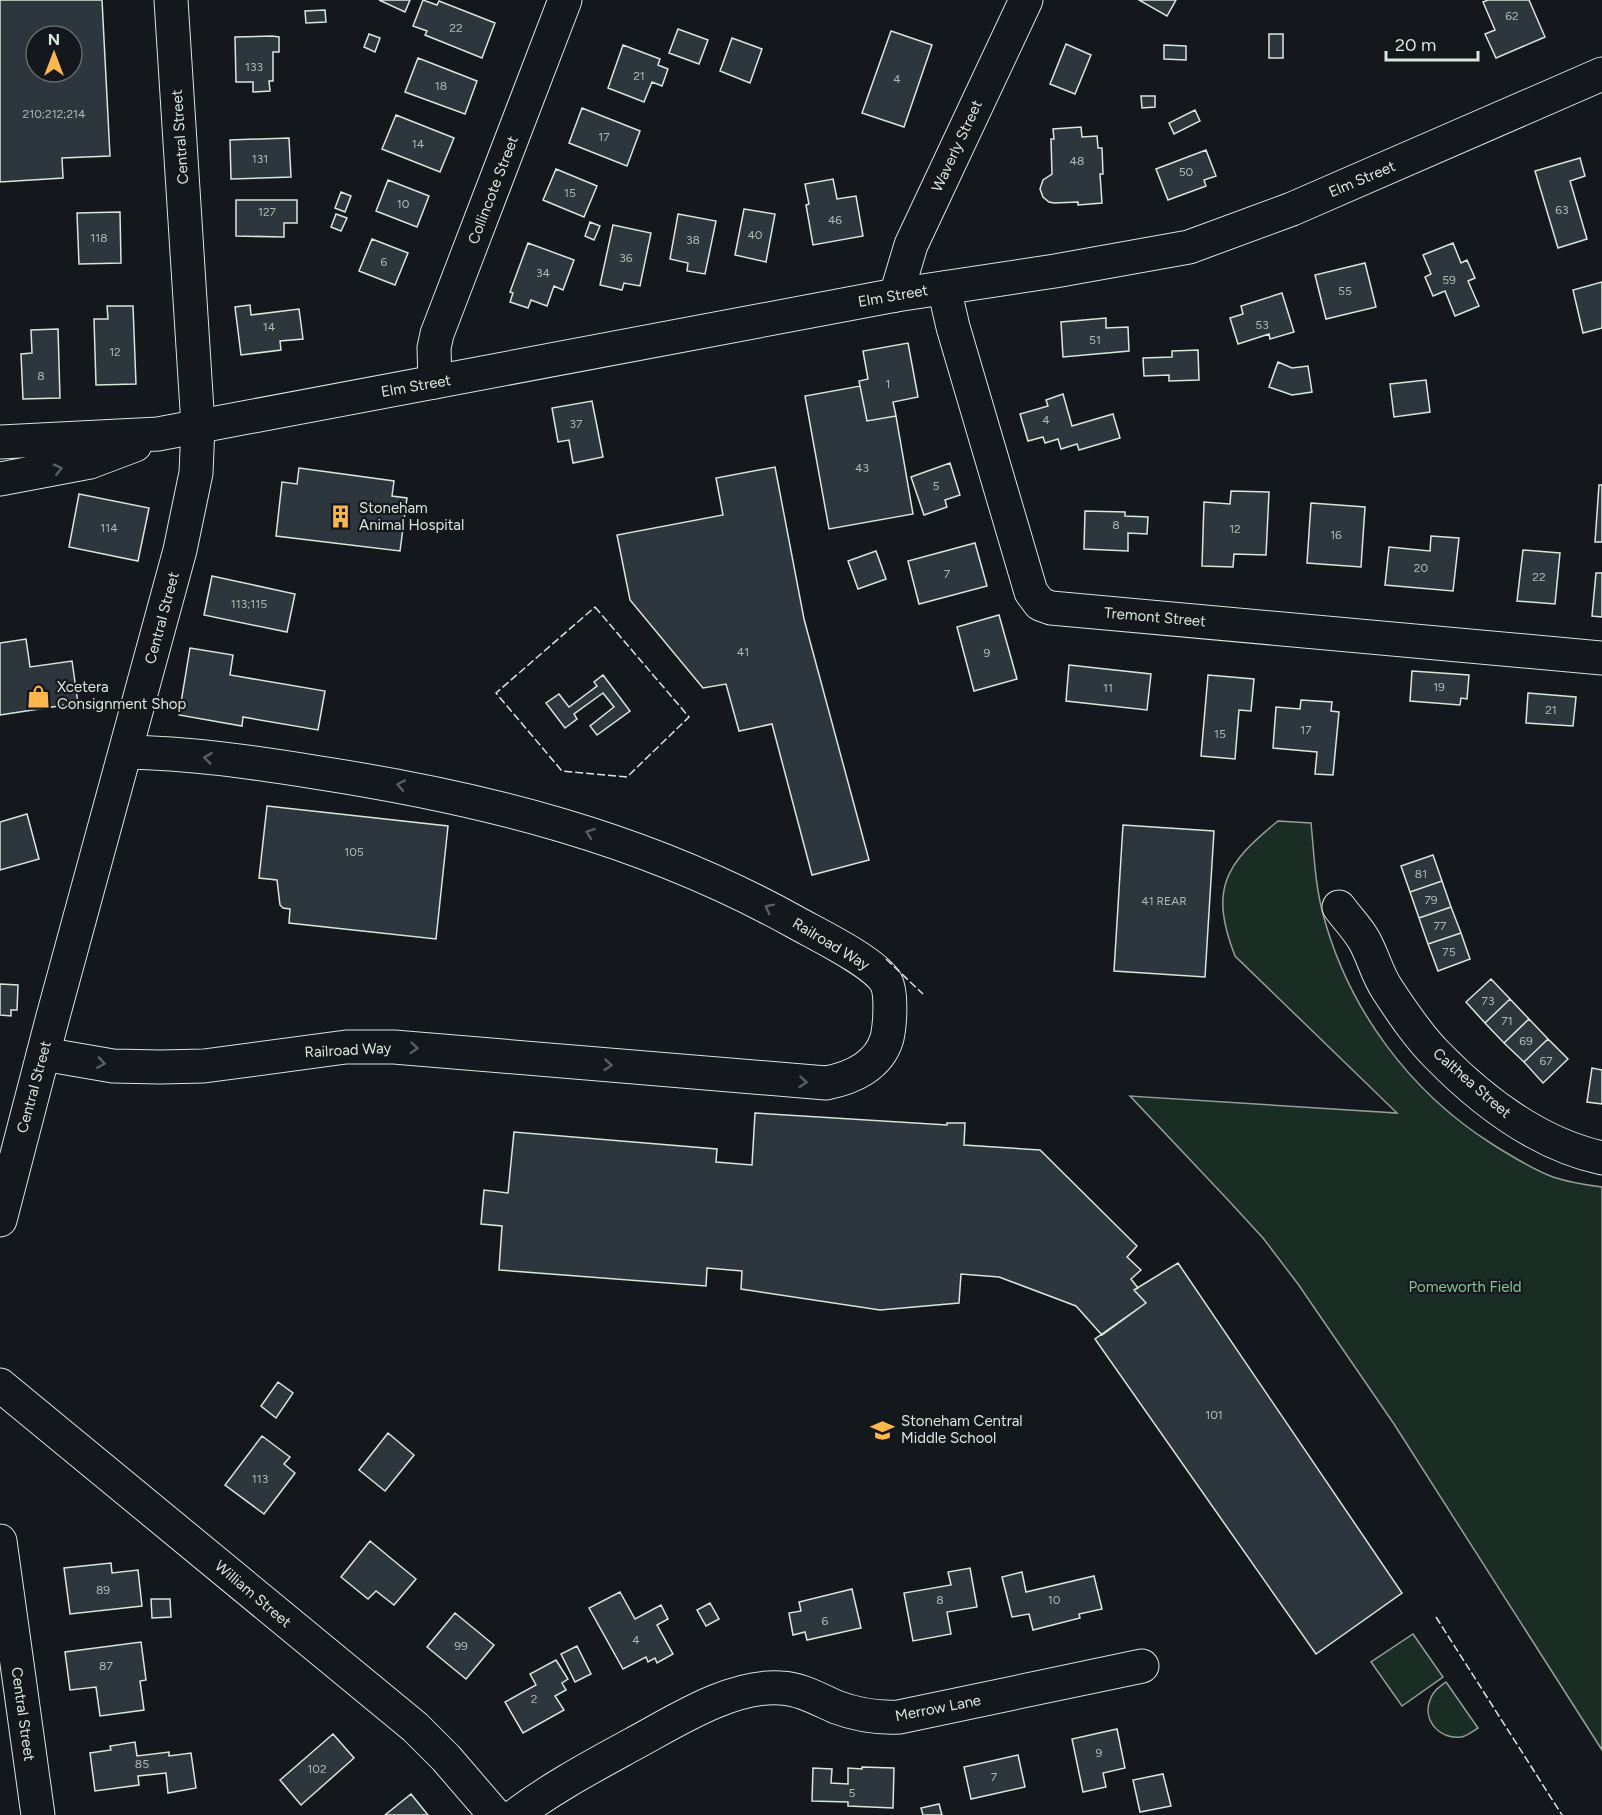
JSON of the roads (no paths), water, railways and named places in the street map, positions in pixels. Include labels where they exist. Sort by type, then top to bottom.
[{"type":"street","name":"Central Street","points":[[0,1220],[188,518],[196,473],[198,426],[171,0]]},
{"type":"street","name":"Collincote Street","points":[[435,382],[434,348],[437,334],[565,0]]},
{"type":"street","name":"Waverly Street","points":[[896,295],[911,245],[1026,0]]},
{"type":"street","name":"Elm Street","points":[[0,442],[158,434],[896,295],[1117,261],[1189,247],[1302,204],[1602,74]]},
{"type":"street","name":"Tremont Street","points":[[944,288],[953,327],[1031,592],[1040,604],[1051,608],[1602,658]]},
{"type":"street","name":"Elm Street","points":[[0,479],[90,462],[158,434]]},
{"type":"street","name":"Railroad Way","points":[[43,1054],[113,1065],[160,1067],[204,1066],[346,1047],[394,1047],[826,1083],[849,1077],[867,1066],[881,1052],[888,1032],[890,1011],[887,984],[873,969],[774,911],[689,870],[650,855],[571,826],[452,795],[393,784],[170,753],[126,752]]},
{"type":"street","name":"Calthea Street","points":[[1339,907],[1364,940],[1386,988],[1436,1055],[1504,1113],[1541,1135],[1602,1158]]},
{"type":"street","name":"William Street","points":[[0,1385],[415,1727],[447,1758],[495,1815]]},
{"type":"street","name":"Central Street","points":[[0,1541],[38,1815]]},
{"type":"street","name":"Merrow Lane","points":[[516,1815],[546,1793],[681,1718],[749,1691],[770,1688],[792,1689],[862,1715],[878,1718],[899,1717],[1142,1666]]},
{"type":"place","name":"Stoneham Animal Hospital","points":[[341,517]]},
{"type":"place","name":"Xcetera Consignment Shop","points":[[39,696]]},
{"type":"place","name":"Stoneham Central Middle School","points":[[883,1430]]},
{"type":"park label","name":"Pomeworth Field","points":[[1465,1287]]}]
